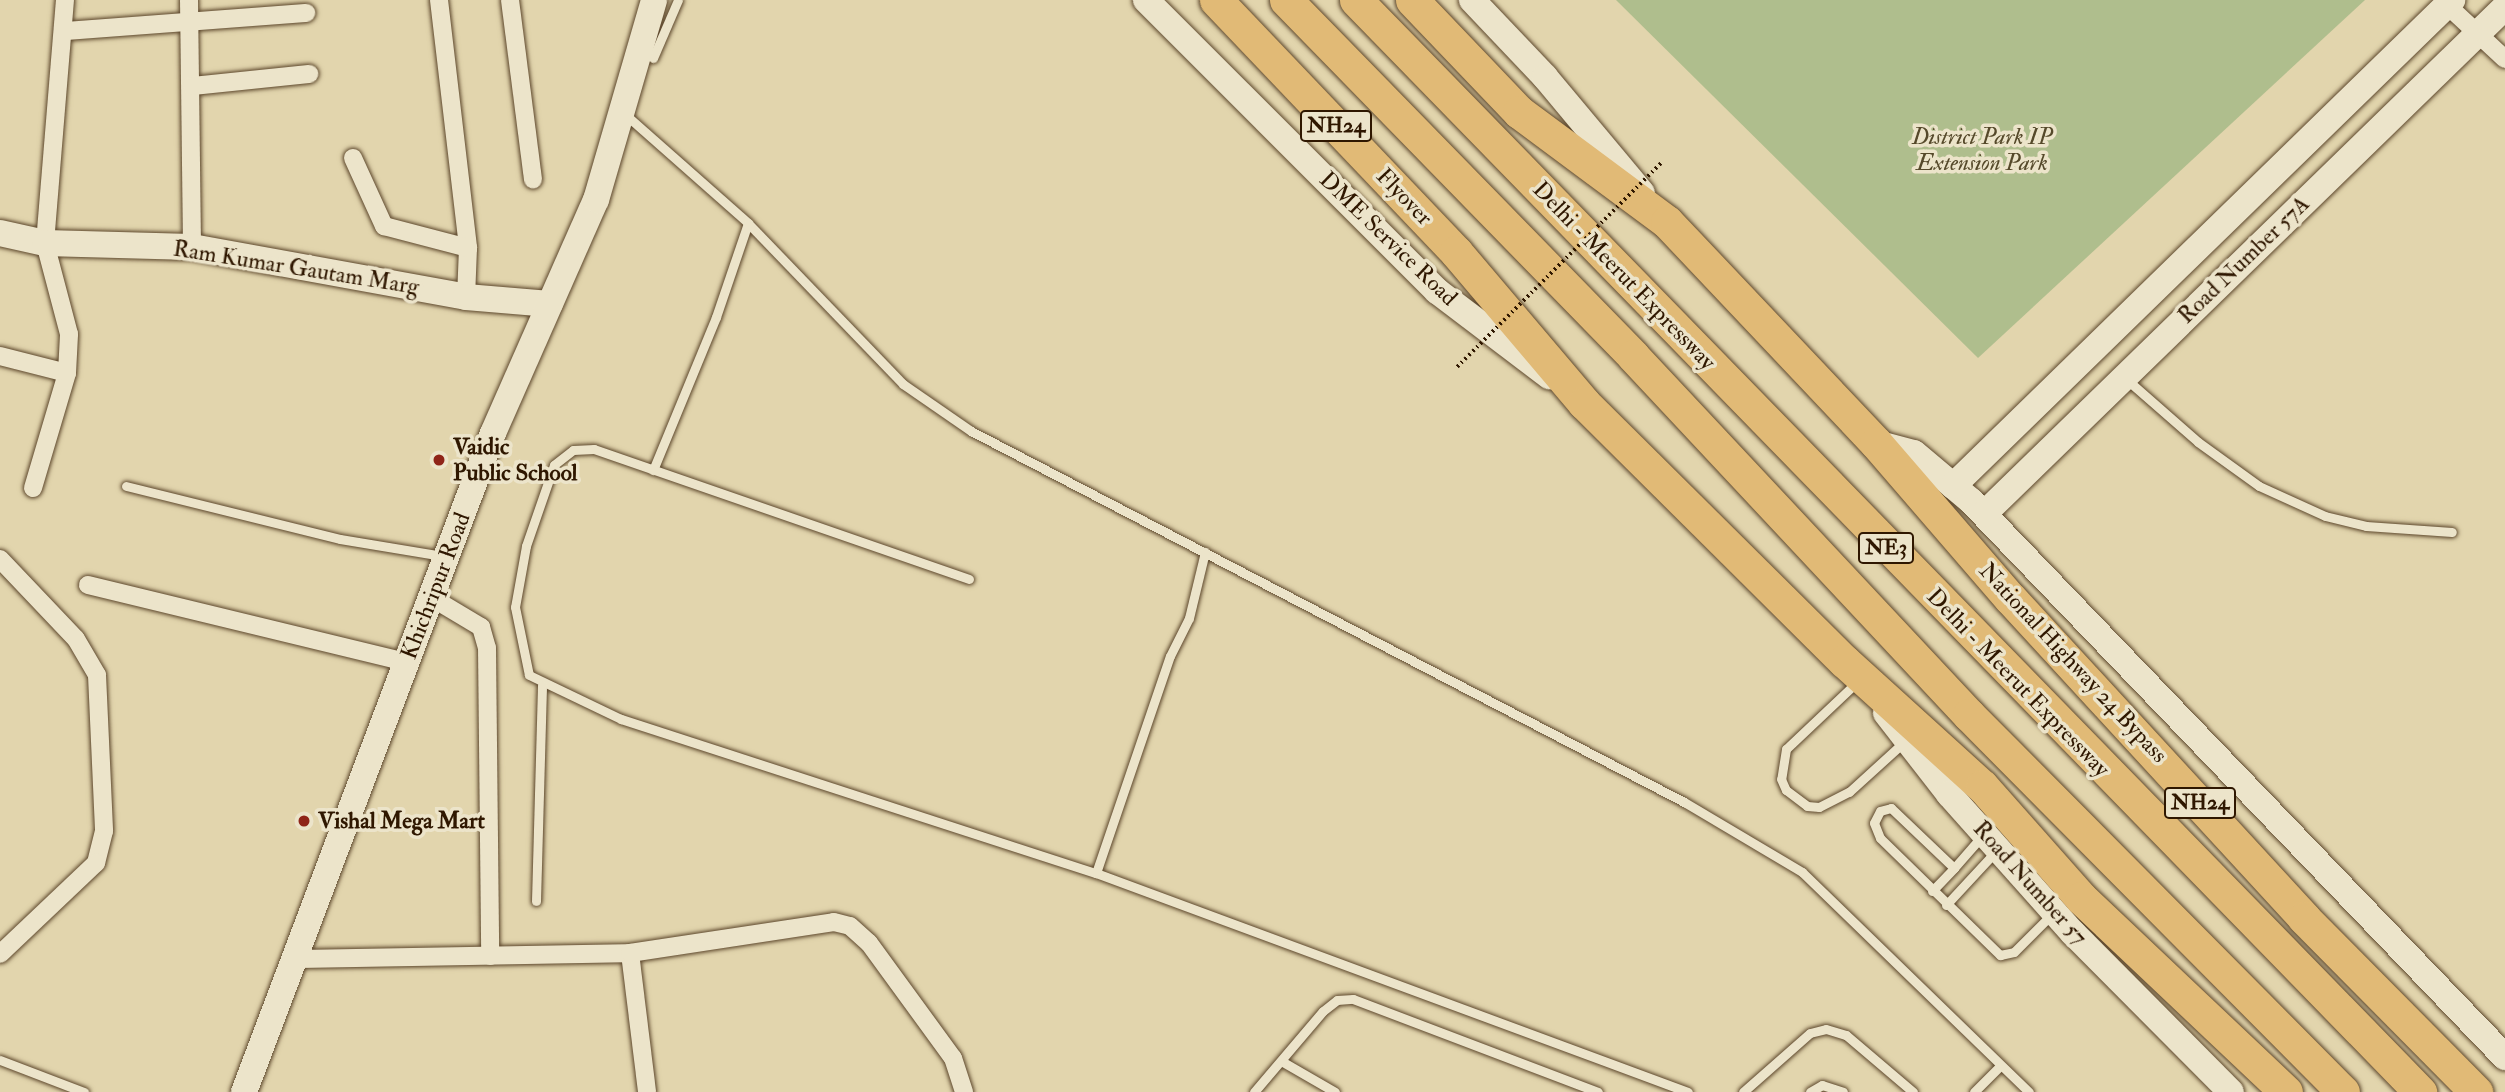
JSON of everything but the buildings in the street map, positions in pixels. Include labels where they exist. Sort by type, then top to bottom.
[{"type":"highway","name":"Flyover","points":[[1216,0],[1456,252],[1584,403],[1852,671],[1982,786],[2081,898],[2286,1092]]},
{"type":"highway","name":"NE3","points":[[1286,0],[1633,356],[1969,715],[2343,1092]]},
{"type":"highway","name":"Delhi - Meerut Expressway","points":[[1356,0],[2420,1092]]},
{"type":"highway","points":[[1412,0],[1519,112],[1667,222]]},
{"type":"highway","name":"National Highway 24 Bypass","points":[[1667,222],[1876,443],[2010,598],[2304,918],[2476,1092]]},
{"type":"street","points":[[33,488],[66,373],[69,334],[45,243],[65,31],[65,0]]},
{"type":"street","points":[[189,0],[192,247]]},
{"type":"street","points":[[439,0],[468,248],[466,297]]},
{"type":"street","points":[[510,0],[533,180]]},
{"type":"street","name":"Khichripur Road","points":[[244,1092],[406,662],[434,598],[494,433],[596,200],[654,0]]},
{"type":"street","name":"DME Service Road","points":[[1146,0],[1437,291],[1584,403]]},
{"type":"street","points":[[1472,0],[1545,77],[1667,222]]},
{"type":"street","points":[[2449,3],[2505,60]]},
{"type":"street","name":"Road Number 57A","points":[[1953,486],[2449,3]]},
{"type":"street","name":"Road Number 57A","points":[[1984,514],[2123,376],[2480,35],[2505,8]]},
{"type":"street","points":[[65,31],[190,24],[306,13]]},
{"type":"street","points":[[192,86],[309,74]]},
{"type":"street","points":[[353,158],[384,226],[468,248]]},
{"type":"street","name":"Ram Kumar Gautam Marg","points":[[0,233],[45,243],[192,247],[466,297],[550,304]]},
{"type":"street","points":[[0,356],[66,373]]},
{"type":"street","points":[[1876,443],[1914,453],[1984,514],[2505,1057]]},
{"type":"street","points":[[0,559],[76,639],[97,675],[104,831],[96,863],[0,954]]},
{"type":"street","points":[[88,585],[406,662]]},
{"type":"street","points":[[434,598],[481,627],[487,648],[490,956]]},
{"type":"street","name":"Road Number 57","points":[[1852,671],[1991,841],[2054,911],[2231,1092]]},
{"type":"street","points":[[294,959],[630,953],[834,922],[850,926],[869,943],[953,1058],[964,1092]]},
{"type":"street","points":[[630,953],[646,1092]]},
{"type":"lane","points":[[653,58],[678,0]]},
{"type":"lane","points":[[622,111],[748,223],[903,384],[971,431],[1684,802],[1802,872],[1999,1067],[2029,1092]]},
{"type":"lane","points":[[653,470],[716,317],[748,223]]},
{"type":"lane","points":[[2123,376],[2198,442],[2259,486],[2325,516],[2366,526],[2452,532]]},
{"type":"lane","points":[[969,579],[594,449],[573,450],[554,465],[526,546],[514,607],[523,659],[529,675],[542,685],[621,719],[1096,873],[1688,1092]]},
{"type":"lane","points":[[125,486],[340,538],[449,557]]},
{"type":"lane","points":[[1096,873],[1170,656],[1189,618],[1205,552]]},
{"type":"lane","points":[[1852,671],[1786,749],[1781,779],[1786,790],[1807,806],[1819,807],[1849,792],[1906,740]]},
{"type":"lane","points":[[536,901],[542,685]]},
{"type":"lane","points":[[1954,868],[1895,811],[1887,807],[1880,811],[1874,823],[1880,838],[1946,905],[2004,956],[2054,911]]},
{"type":"lane","points":[[1932,891],[1954,868],[1991,841]]},
{"type":"lane","points":[[1946,905],[1991,841]]},
{"type":"lane","points":[[1254,1092],[1283,1062],[1323,1011],[1337,1000],[1353,999],[1598,1092]]},
{"type":"lane","points":[[1742,1092],[1810,1032],[1826,1029],[1846,1035],[1913,1092]]},
{"type":"lane","points":[[0,1060],[84,1092]]},
{"type":"lane","points":[[1283,1062],[1335,1092]]},
{"type":"lane","points":[[1974,1092],[1999,1067]]},
{"type":"lane","points":[[1810,1092],[1822,1085],[1843,1092]]},
{"type":"path","points":[[1457,367],[1662,162]]},
{"type":"green space","name":"District Park IP Extension Park","points":[[1616,0],[2365,0],[1978,358]]},
{"type":"place","name":"Vaidic Public School","points":[[439,460]]},
{"type":"place","name":"Vishal Mega Mart","points":[[304,821]]}]
